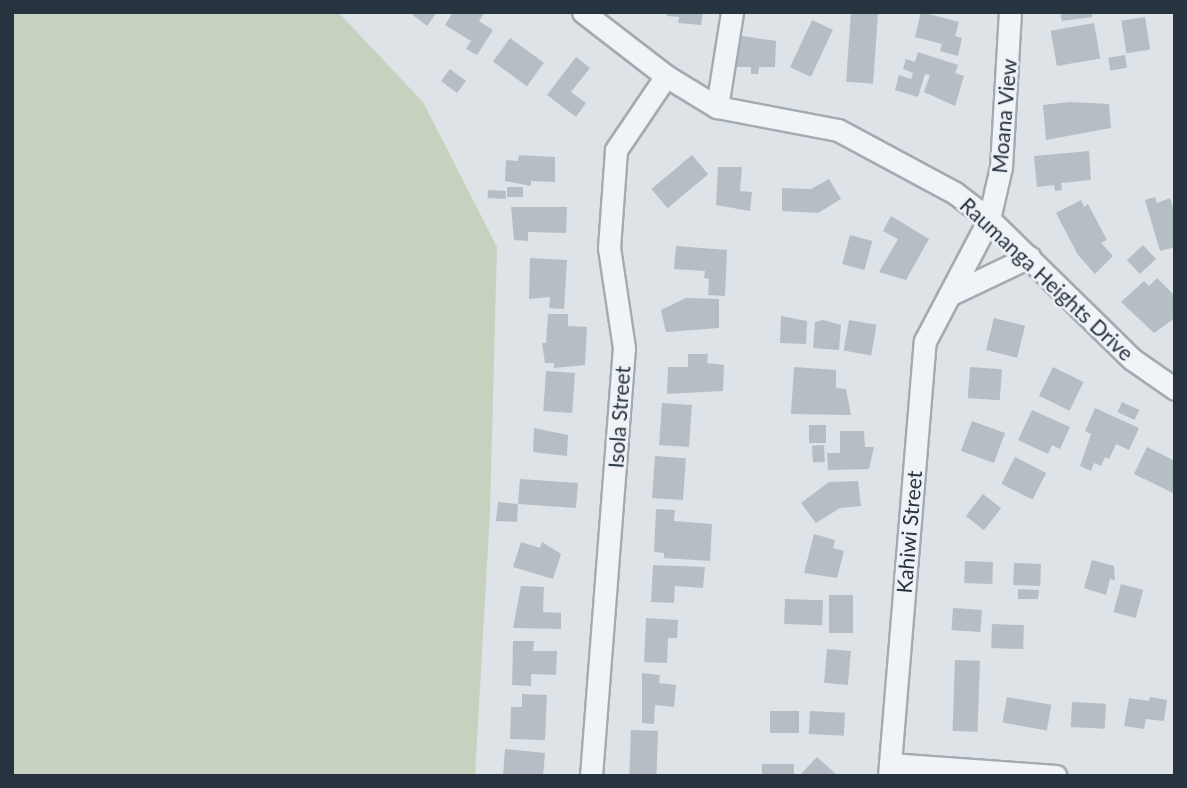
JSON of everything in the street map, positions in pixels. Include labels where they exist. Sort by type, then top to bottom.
[{"type":"street","name":"Raumanga Heights Drive","points":[[583,12],[666,76],[717,107],[838,130],[944,187],[989,219],[1132,359],[1175,389]]},
{"type":"street","points":[[717,107],[723,88],[732,12]]},
{"type":"street","name":"Moana View","points":[[989,219],[1001,167],[1010,12]]},
{"type":"street","name":"Isola Street","points":[[591,776],[624,348],[609,248],[614,163],[622,134],[666,76]]},
{"type":"street","name":"Kahiwi Street","points":[[890,770],[924,351],[930,326],[989,219]]},
{"type":"street","points":[[949,295],[1029,257]]},
{"type":"street","points":[[890,770],[1056,776]]},
{"type":"green space","points":[[12,12],[338,12],[423,102],[497,247],[490,511],[475,776],[12,776]]},
{"type":"building","points":[[409,12],[437,12],[427,26]]},
{"type":"building","points":[[453,12],[485,12],[479,21],[493,30],[477,55],[466,49],[471,41],[445,25]]},
{"type":"building","points":[[668,12],[703,12],[701,25],[678,23],[679,17],[667,16]]},
{"type":"building","points":[[851,12],[878,14],[873,84],[846,82]]},
{"type":"building","points":[[921,12],[959,22],[955,36],[962,38],[958,56],[940,51],[942,44],[915,37]]},
{"type":"building","points":[[1060,12],[1092,12],[1092,17],[1062,21]]},
{"type":"building","points":[[1145,17],[1150,50],[1126,53],[1121,21]]},
{"type":"building","points":[[812,20],[833,30],[811,77],[790,67]]},
{"type":"building","points":[[1094,23],[1100,58],[1057,66],[1051,31]]},
{"type":"building","points":[[736,35],[776,41],[775,67],[759,67],[758,74],[751,74],[751,67],[736,67]]},
{"type":"building","points":[[510,38],[544,63],[527,86],[493,61]]},
{"type":"building","points":[[918,52],[958,65],[955,73],[964,76],[955,106],[924,92],[930,75],[925,74],[918,97],[895,90],[899,75],[911,79],[913,73],[903,69],[906,59],[915,62]]},
{"type":"building","points":[[1125,55],[1127,68],[1110,70],[1108,58]]},
{"type":"building","points":[[576,57],[590,68],[571,92],[586,103],[576,117],[547,95]]},
{"type":"building","points":[[450,69],[466,81],[457,93],[441,81]]},
{"type":"building","points":[[1070,102],[1109,104],[1111,128],[1046,140],[1043,105]]},
{"type":"building","points":[[1089,151],[1091,180],[1061,183],[1062,190],[1055,191],[1054,185],[1037,187],[1034,156]]},
{"type":"building","points":[[519,155],[555,157],[555,182],[531,181],[531,186],[505,181],[506,160],[518,161]]},
{"type":"building","points":[[692,155],[708,174],[667,208],[651,189]]},
{"type":"building","points":[[718,167],[742,167],[740,191],[752,192],[750,211],[716,205]]},
{"type":"building","points":[[829,179],[841,199],[818,213],[782,211],[782,188],[811,189]]},
{"type":"building","points":[[507,187],[523,187],[523,197],[507,197]]},
{"type":"building","points":[[488,190],[506,191],[506,199],[488,198]]},
{"type":"building","points":[[1155,197],[1157,203],[1170,198],[1175,213],[1175,247],[1160,251],[1145,200]]},
{"type":"building","points":[[1081,200],[1084,207],[1088,204],[1107,240],[1101,243],[1113,256],[1095,274],[1078,255],[1056,213]]},
{"type":"building","points":[[511,207],[567,207],[566,233],[528,232],[528,241],[514,240]]},
{"type":"building","points":[[891,216],[929,239],[906,280],[879,272],[898,239],[883,231]]},
{"type":"building","points":[[850,235],[872,241],[864,270],[842,264]]},
{"type":"building","points":[[1143,245],[1156,259],[1140,274],[1127,260]]},
{"type":"building","points":[[676,246],[727,250],[725,296],[708,295],[709,279],[704,278],[705,271],[674,269]]},
{"type":"building","points":[[530,258],[567,260],[564,309],[549,308],[550,297],[529,299]]},
{"type":"building","points":[[1157,278],[1175,296],[1175,318],[1154,333],[1121,302],[1144,281],[1149,286]]},
{"type":"building","points":[[686,298],[719,299],[719,328],[666,332],[661,310]]},
{"type":"building","points":[[548,314],[568,314],[568,326],[587,327],[585,365],[554,368],[554,363],[545,363],[542,343],[546,343]]},
{"type":"building","points":[[781,316],[807,321],[806,344],[780,343]]},
{"type":"building","points":[[994,318],[1025,326],[1017,358],[986,350]]},
{"type":"building","points":[[823,320],[841,325],[839,350],[813,348],[815,322]]},
{"type":"building","points":[[849,320],[877,325],[871,355],[844,351]]},
{"type":"building","points":[[688,354],[708,354],[707,363],[724,365],[723,391],[667,394],[668,367],[688,367]]},
{"type":"building","points":[[794,367],[836,370],[836,388],[846,389],[851,415],[791,414]]},
{"type":"building","points":[[970,367],[1002,369],[1000,400],[968,398]]},
{"type":"building","points":[[1053,367],[1084,382],[1070,411],[1039,396]]},
{"type":"building","points":[[546,371],[575,373],[572,413],[543,411]]},
{"type":"building","points":[[1122,402],[1139,410],[1135,420],[1117,412]]},
{"type":"building","points":[[662,403],[692,405],[689,447],[659,445]]},
{"type":"building","points":[[1095,408],[1139,428],[1129,450],[1116,444],[1109,459],[1105,457],[1101,466],[1094,463],[1091,471],[1080,466],[1091,434],[1085,431]]},
{"type":"building","points":[[1032,410],[1070,427],[1060,449],[1052,445],[1048,454],[1018,440]]},
{"type":"building","points":[[972,421],[1005,433],[994,463],[961,451]]},
{"type":"building","points":[[809,425],[826,425],[826,443],[809,443]]},
{"type":"building","points":[[534,428],[568,435],[567,456],[533,452]]},
{"type":"building","points":[[840,431],[864,431],[865,447],[874,447],[869,469],[828,470],[827,453],[840,453]]},
{"type":"building","points":[[824,445],[825,462],[813,463],[812,446]]},
{"type":"building","points":[[1147,447],[1175,461],[1175,494],[1134,474]]},
{"type":"building","points":[[655,456],[686,458],[683,500],[652,498]]},
{"type":"building","points":[[1015,457],[1046,473],[1033,500],[1001,484]]},
{"type":"building","points":[[520,479],[578,483],[576,508],[518,504]]},
{"type":"building","points":[[858,481],[861,506],[840,508],[816,523],[801,503],[829,482]]},
{"type":"building","points":[[983,494],[1001,508],[984,530],[966,516]]},
{"type":"building","points":[[498,502],[518,504],[517,522],[496,521]]},
{"type":"building","points":[[656,509],[675,510],[674,521],[712,524],[710,561],[664,558],[664,553],[654,552]]},
{"type":"building","points":[[814,534],[835,540],[833,548],[844,551],[837,578],[804,573]]},
{"type":"building","points":[[521,542],[540,548],[542,542],[561,554],[553,579],[513,567]]},
{"type":"building","points":[[1092,560],[1114,566],[1115,580],[1110,579],[1106,595],[1084,588]]},
{"type":"building","points":[[965,561],[993,562],[992,584],[964,583]]},
{"type":"building","points":[[1014,563],[1041,564],[1040,586],[1013,585]]},
{"type":"building","points":[[653,565],[705,567],[703,588],[675,586],[674,603],[651,602]]},
{"type":"building","points":[[1121,584],[1143,590],[1136,618],[1113,612]]},
{"type":"building","points":[[521,586],[544,587],[543,612],[561,613],[561,629],[513,628]]},
{"type":"building","points":[[1018,589],[1039,590],[1038,599],[1018,599]]},
{"type":"building","points":[[829,595],[853,595],[853,633],[829,633]]},
{"type":"building","points":[[785,599],[823,600],[822,625],[784,624]]},
{"type":"building","points":[[953,608],[982,610],[980,632],[951,630]]},
{"type":"building","points":[[646,618],[678,620],[677,638],[668,638],[667,663],[644,662]]},
{"type":"building","points":[[992,624],[1024,625],[1023,649],[991,648]]},
{"type":"building","points":[[513,641],[534,641],[533,651],[557,651],[556,675],[531,674],[531,686],[512,685]]},
{"type":"building","points":[[827,649],[851,651],[848,685],[824,683]]},
{"type":"building","points":[[955,660],[980,661],[978,732],[953,731]]},
{"type":"building","points":[[642,673],[660,675],[659,683],[676,685],[674,707],[655,705],[654,724],[642,723]]},
{"type":"building","points":[[522,694],[547,695],[545,740],[510,739],[511,707],[522,707]]},
{"type":"building","points":[[1007,697],[1051,705],[1047,730],[1002,723]]},
{"type":"building","points":[[1150,697],[1167,700],[1164,721],[1146,719],[1144,729],[1124,726],[1129,698],[1149,701]]},
{"type":"building","points":[[1072,702],[1106,704],[1105,729],[1071,727]]},
{"type":"building","points":[[770,711],[799,711],[799,733],[770,733]]},
{"type":"building","points":[[810,711],[845,713],[844,736],[809,734]]},
{"type":"building","points":[[631,730],[658,731],[656,776],[629,776]]},
{"type":"building","points":[[505,749],[545,753],[543,776],[503,776]]},
{"type":"building","points":[[817,757],[838,776],[799,776]]},
{"type":"building","points":[[762,764],[794,764],[794,776],[762,776]]}]
